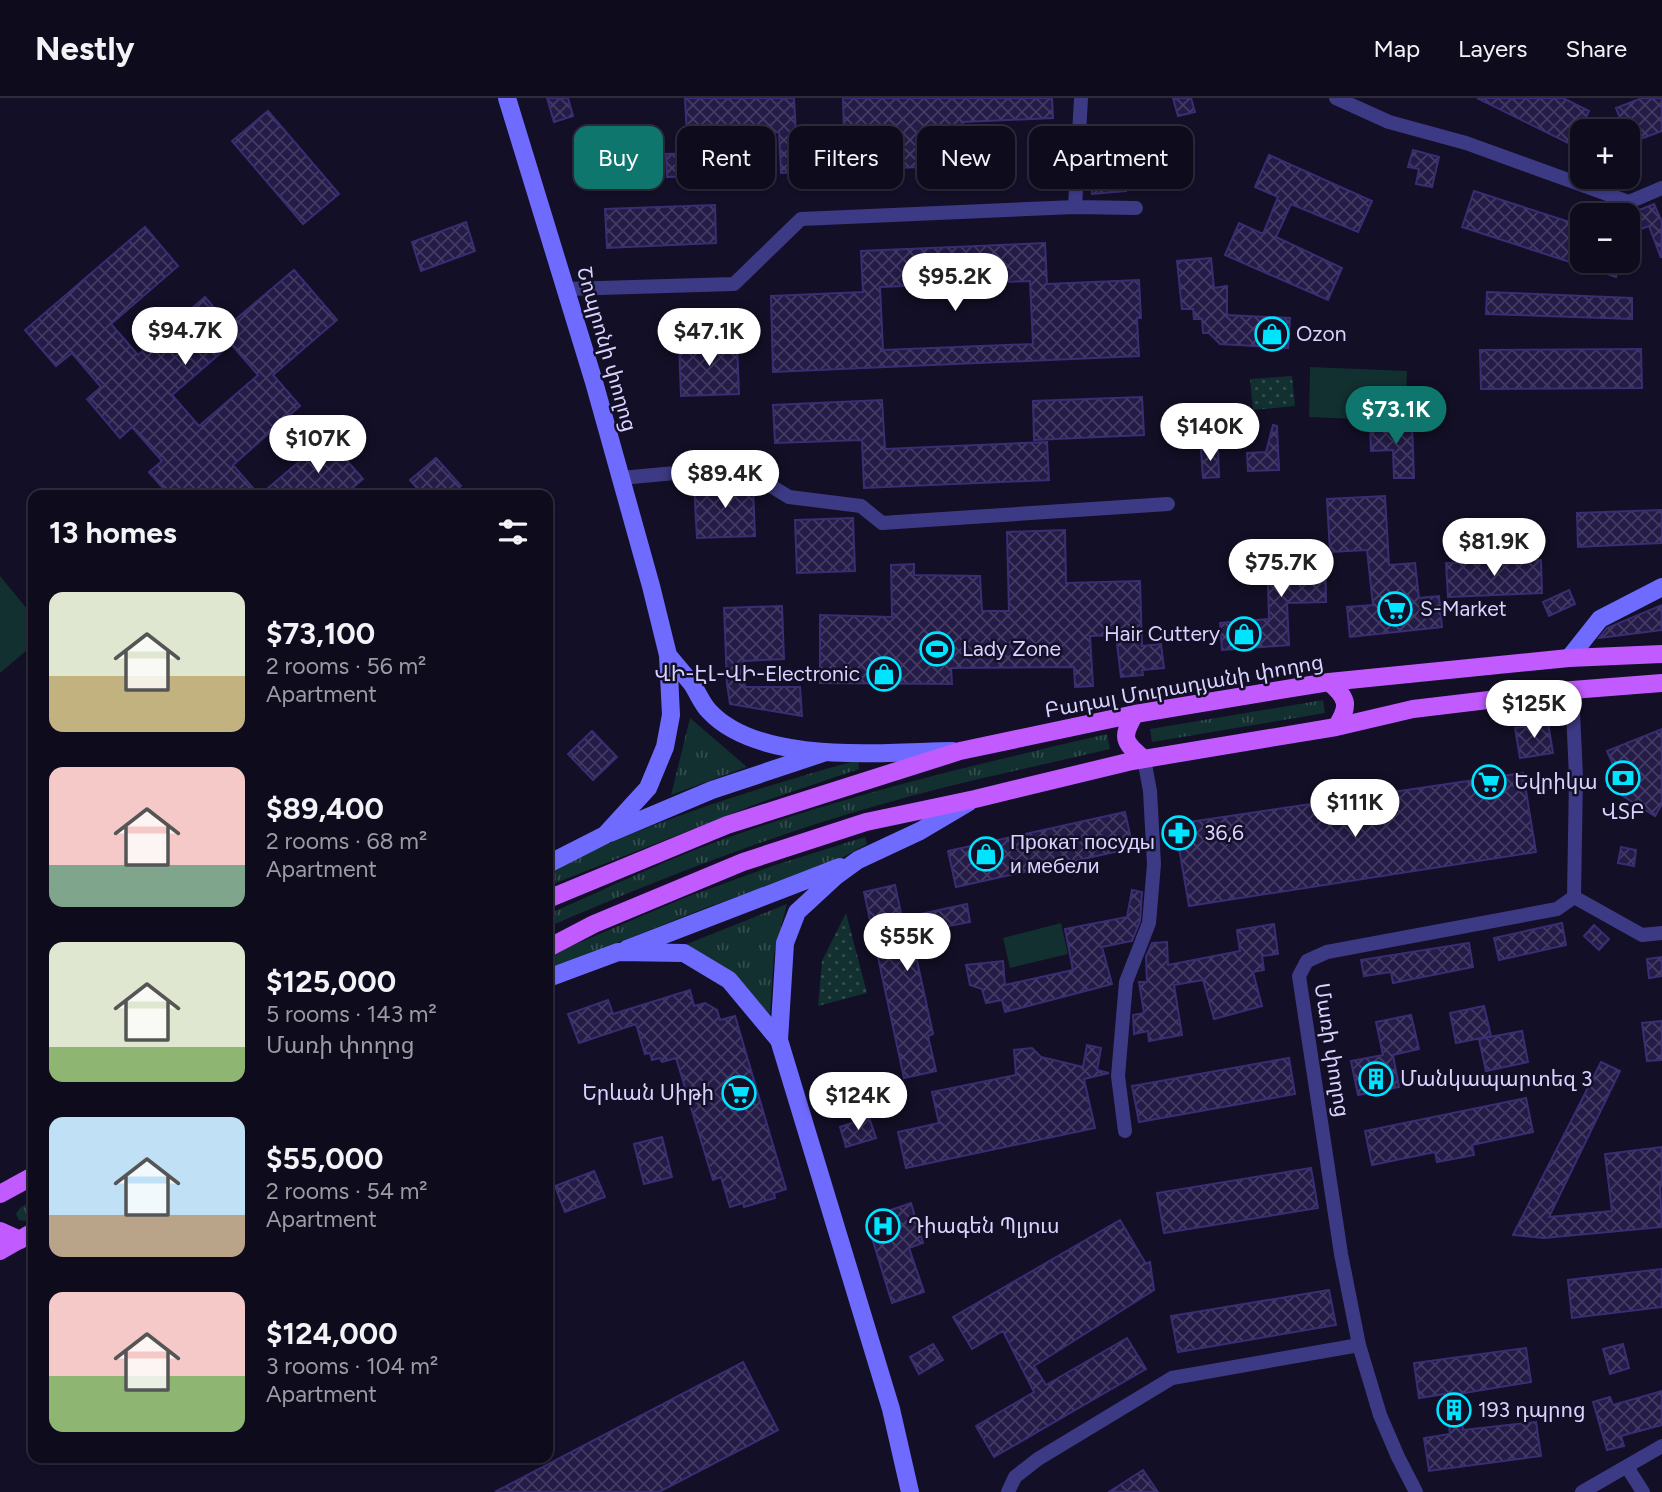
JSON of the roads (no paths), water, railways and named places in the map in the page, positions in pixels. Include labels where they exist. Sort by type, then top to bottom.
[{"type":"main road","name":"Շոպրոնի փողոց","points":[[507,98],[621,478],[668,655]]},
{"type":"main road","points":[[1569,658],[1600,619],[1662,587]]},
{"type":"main road","name":"Բադալ Մուրադյանի փողոց","points":[[553,897],[727,825],[960,751],[1135,714],[1329,682],[1569,658],[1662,654]]},
{"type":"main road","points":[[668,655],[709,711],[738,733],[770,745],[826,752],[960,751]]},
{"type":"main road","points":[[605,835],[648,788],[665,747],[671,715],[668,655]]},
{"type":"main road","points":[[1329,682],[1340,691],[1346,703],[1344,715],[1336,727]]},
{"type":"main road","points":[[553,945],[594,924],[743,862],[866,822],[1144,759],[1336,727],[1413,709],[1572,690],[1662,683]]},
{"type":"main road","points":[[1135,714],[1126,730],[1125,738],[1133,750],[1144,759]]},
{"type":"main road","points":[[553,861],[605,835],[712,790],[826,752]]},
{"type":"main road","points":[[553,976],[858,860],[920,831],[975,799]]},
{"type":"main road","points":[[858,860],[797,912],[785,943],[779,1040],[891,1409],[910,1492]]},
{"type":"main road","points":[[618,953],[684,954],[729,980],[779,1040]]},
{"type":"main road","points":[[0,1194],[28,1179]]},
{"type":"main road","points":[[0,1231],[27,1236]]},
{"type":"main road","points":[[0,1251],[27,1236]]},
{"type":"street","points":[[1075,207],[1081,98]]},
{"type":"street","points":[[1336,98],[1389,122],[1466,143],[1629,202],[1662,188]]},
{"type":"street","points":[[566,289],[734,284],[801,219],[1075,207],[1136,208]]},
{"type":"street","points":[[621,478],[740,467],[789,497],[860,506],[882,523],[1168,503]]},
{"type":"street","points":[[1572,690],[1577,836],[1574,897],[1642,935],[1662,933]]},
{"type":"street","points":[[1125,1131],[1118,1076],[1126,982],[1149,923],[1154,864],[1150,791],[1144,759]]},
{"type":"street","name":"Մառի փողոց","points":[[1416,1492],[1380,1415],[1359,1345],[1341,1254],[1299,976],[1307,961],[1327,953],[1557,909],[1574,897]]},
{"type":"street","points":[[1008,1492],[1015,1476],[1038,1459],[1172,1378],[1359,1345]]},
{"type":"street","points":[[1582,1492],[1662,1446]]},
{"type":"street","points":[[1628,1467],[1643,1492]]},
{"type":"place","name":"Ozon","points":[[1272,334]]},
{"type":"place","name":"S-Market","points":[[1395,609]]},
{"type":"place","name":"Hair Cuttery","points":[[1244,634]]},
{"type":"place","name":"Lady Zone","points":[[937,649]]},
{"type":"place","name":"ՎԻ-ԷԼ-ՎԻ-Electronic","points":[[884,674]]},
{"type":"place","name":"ՎՏԲ","points":[[1623,778]]},
{"type":"place","name":"Եվրիկա","points":[[1489,782]]},
{"type":"place","name":"36,6","points":[[1179,833]]},
{"type":"place","name":"Прокат посуды и мебели","points":[[986,854]]},
{"type":"place","name":"Մանկապարտեզ 3","points":[[1376,1079]]},
{"type":"place","name":"Երևան Սիթի","points":[[739,1093]]},
{"type":"place","name":"Դիագեն Պլյուս","points":[[883,1226]]},
{"type":"place","name":"193 դպրոց","points":[[1454,1410]]}]
